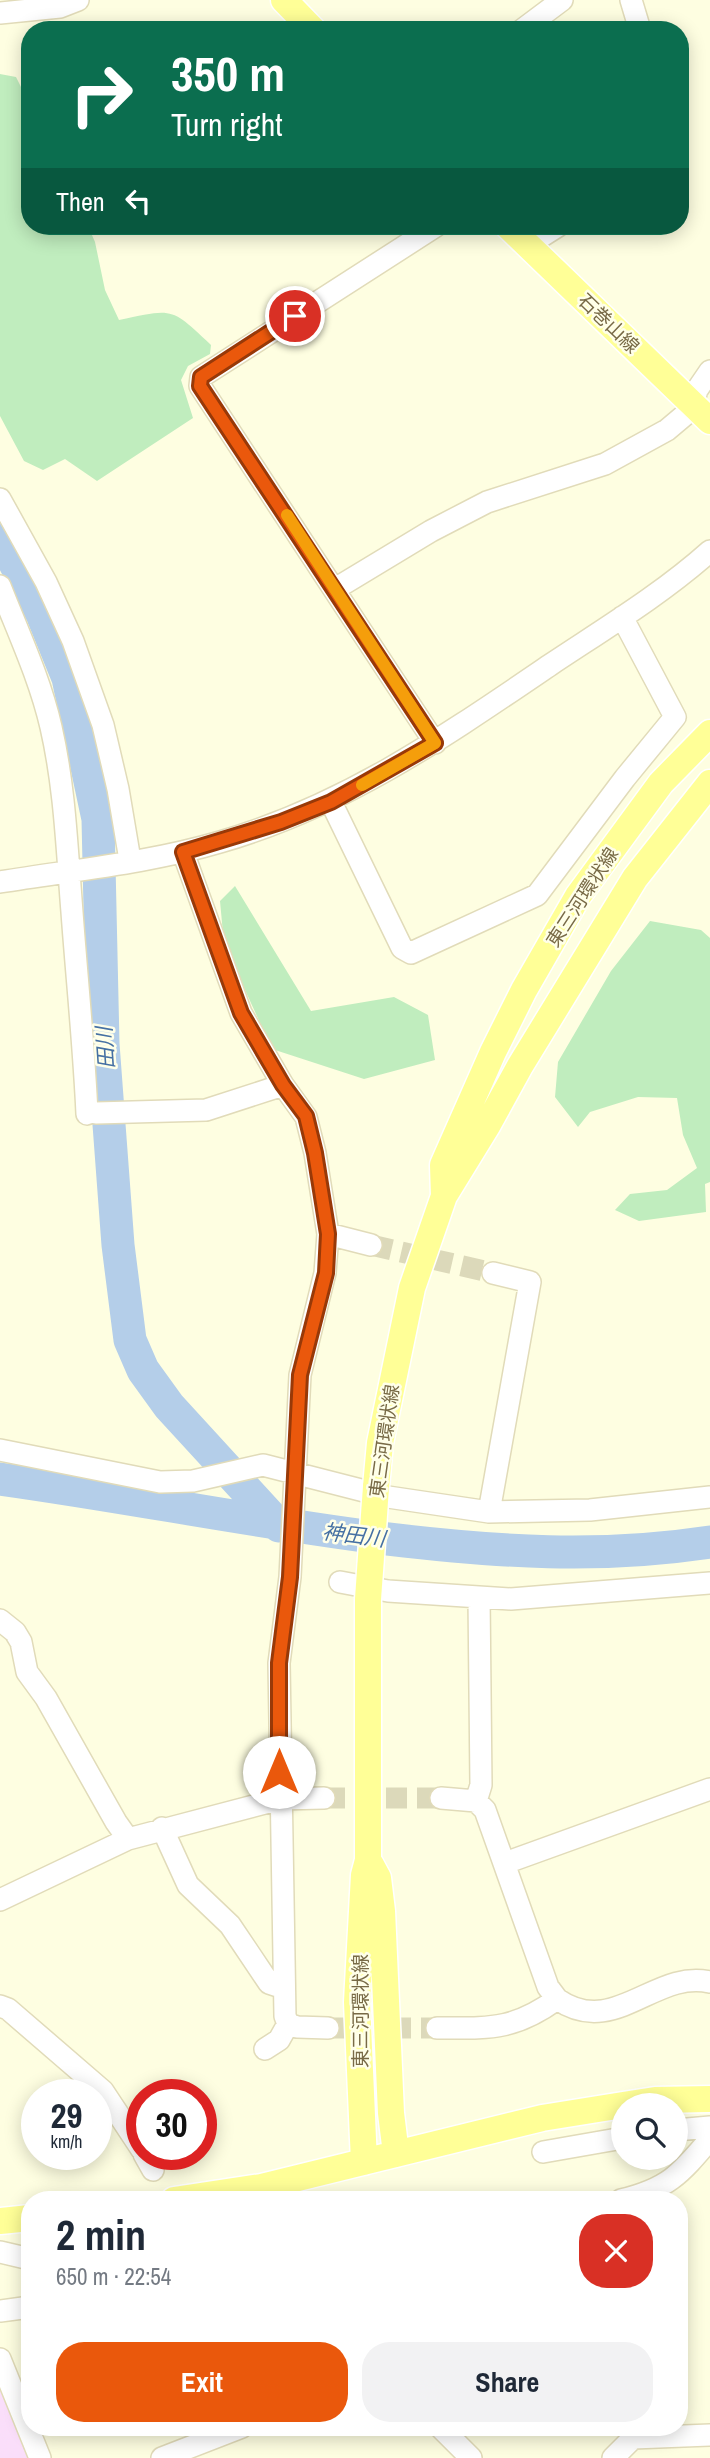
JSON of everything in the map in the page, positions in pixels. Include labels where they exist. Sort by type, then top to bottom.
[{"type":"main road","points":[[284,0],[304,21]]},
{"type":"main road","name":"石巻山線","points":[[517,235],[702,412]]},
{"type":"main road","name":"東三河環状線","points":[[443,1196],[443,1165],[493,1052],[537,967],[578,896],[661,782],[710,733]]},
{"type":"main road","name":"東三河環状線","points":[[364,2162],[357,2001],[364,1875],[368,1860],[368,1599],[380,1443],[412,1288],[443,1196],[487,1126],[520,1066],[635,878],[708,789]]},
{"type":"main road","name":"東三河環状線","points":[[368,1860],[378,1878],[382,1911],[391,2113],[396,2154]]},
{"type":"main road","points":[[688,2099],[710,2099]]},
{"type":"main road","points":[[234,2191],[261,2187],[542,2118],[611,2107]]},
{"type":"main road","points":[[0,2221],[21,2219]]},
{"type":"street","points":[[0,13],[60,6],[78,0]]},
{"type":"street","points":[[534,21],[562,0]]},
{"type":"street","points":[[631,0],[637,21]]},
{"type":"street","points":[[422,235],[201,377],[200,386],[435,743]]},
{"type":"street","points":[[528,245],[544,235]]},
{"type":"street","points":[[335,589],[431,531],[488,502],[605,464],[702,412],[697,390],[710,371]]},
{"type":"street","points":[[0,499],[46,582],[73,641],[103,725],[118,789],[125,861]]},
{"type":"street","points":[[0,882],[183,852],[281,822],[331,802],[435,743],[622,617],[710,551]]},
{"type":"street","points":[[0,586],[50,725],[76,869],[82,1016],[91,1114],[206,1110],[283,1085]]},
{"type":"street","points":[[331,802],[402,948],[411,953],[537,895],[625,778],[675,717],[622,617]]},
{"type":"street","points":[[183,852],[241,1013],[283,1085],[306,1116],[328,1234],[326,1273],[300,1375],[290,1577],[279,1663],[284,1988],[288,2024],[279,2040],[265,2049]]},
{"type":"street","points":[[328,1234],[372,1245]]},
{"type":"street","points":[[489,1512],[530,1282],[493,1273]]},
{"type":"street","points":[[0,1450],[160,1482],[212,1478],[263,1465],[388,1497],[489,1512],[590,1510],[710,1497]]},
{"type":"street","points":[[340,1582],[388,1591],[511,1599],[710,1583]]},
{"type":"street","points":[[476,1801],[481,1785],[479,1597]]},
{"type":"street","points":[[0,1620],[15,1632],[21,1642],[27,1672],[46,1698],[128,1839]]},
{"type":"street","points":[[505,1863],[710,1789]]},
{"type":"street","points":[[0,1900],[128,1839],[162,1828],[280,1799],[324,1798]]},
{"type":"street","points":[[441,1798],[476,1801],[485,1810],[548,1987],[557,1999],[568,2007],[597,2013],[612,2010],[678,1983],[696,1979],[710,1982]]},
{"type":"street","points":[[162,1828],[188,1885],[230,1925],[269,1983],[284,1988]]},
{"type":"street","points":[[437,2028],[497,2028],[539,2012],[557,1999]]},
{"type":"street","points":[[0,2006],[103,2091],[126,2127]]},
{"type":"street","points":[[288,2024],[328,2028]]},
{"type":"street","points":[[688,2129],[710,2127]]},
{"type":"street","points":[[654,2191],[679,2175],[710,2139]]},
{"type":"street","points":[[543,2151],[611,2140]]},
{"type":"street","points":[[0,2252],[21,2257]]},
{"type":"street","points":[[0,2311],[21,2308]]},
{"type":"street","points":[[0,2360],[21,2411]]},
{"type":"street","points":[[688,2434],[710,2435]]},
{"type":"street","points":[[31,2436],[40,2458]]},
{"type":"street","points":[[162,2458],[219,2436]]},
{"type":"street","points":[[449,2436],[471,2458]]},
{"type":"street","points":[[613,2458],[626,2436]]},
{"type":"shaded area","points":[[0,2383],[30,2458],[0,2458]]},
{"type":"green space","points":[[0,74],[16,77],[21,87],[21,235],[92,235],[105,290],[119,320],[150,314],[170,314],[187,323],[211,345],[210,354],[188,366],[181,380],[193,418],[97,481],[65,459],[43,470],[24,461],[0,416]]},
{"type":"green space","points":[[235,886],[311,1011],[394,997],[428,1015],[435,1060],[364,1079],[272,1049],[224,944],[220,901]]},
{"type":"green space","points":[[650,921],[701,930],[710,938],[710,1182],[705,1184],[706,1212],[639,1221],[615,1210],[630,1194],[667,1190],[697,1168],[683,1135],[677,1098],[638,1097],[590,1112],[578,1127],[555,1097],[558,1062],[611,971]]},
{"type":"waterway","name":"田川","points":[[0,535],[42,614],[68,678],[98,819],[103,1044],[118,1245],[130,1340],[143,1370],[169,1406],[279,1526]]},
{"type":"waterway","name":"神田川","points":[[0,1479],[339,1533],[469,1547],[588,1552],[628,1551],[710,1542]]},
{"type":"tunnel","points":[[371,1245],[493,1273]]},
{"type":"tunnel","points":[[324,1798],[441,1798]]},
{"type":"tunnel","points":[[328,2028],[437,2028]]},
{"type":"slow traffic","points":[[287,515],[435,743],[362,785]]},
{"type":"route","points":[[279,1772],[279,1663],[290,1577],[300,1375],[326,1273],[328,1234],[306,1116],[283,1085],[241,1013],[183,852],[281,822],[331,802],[435,743],[200,386],[201,377],[295,316]]}]
